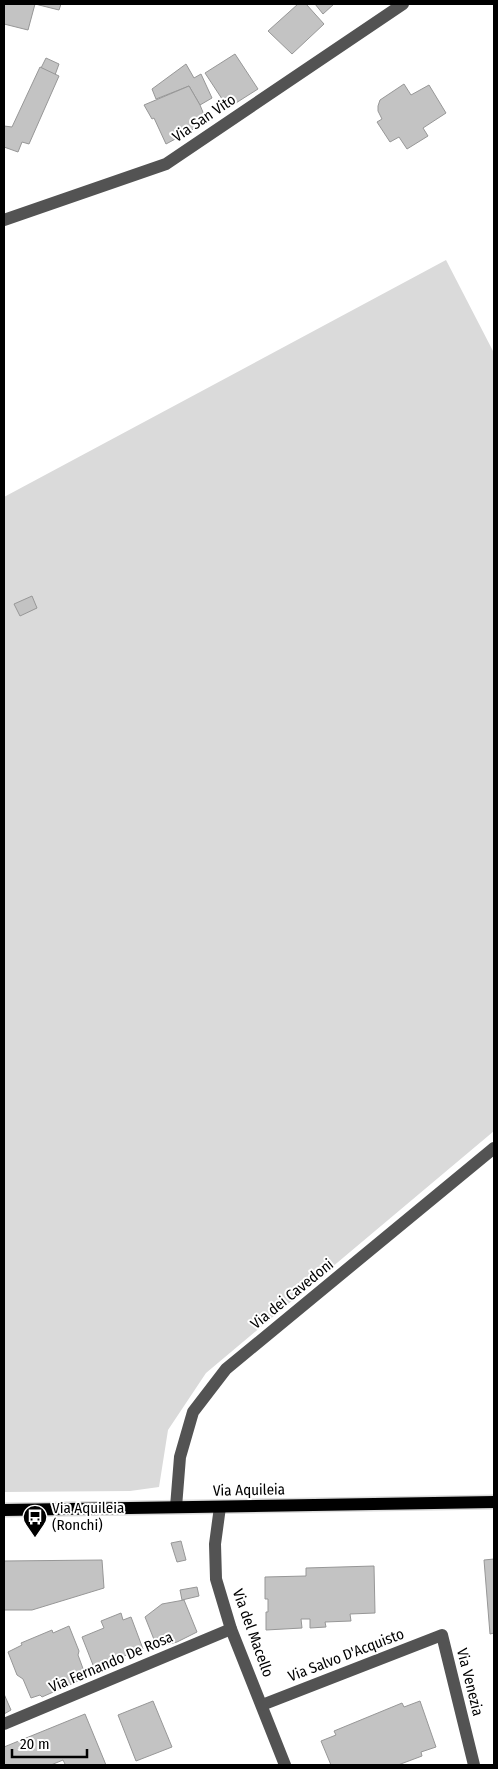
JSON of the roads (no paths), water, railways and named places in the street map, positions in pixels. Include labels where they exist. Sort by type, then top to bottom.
[{"type":"main road","name":"Via Aquileia","points":[[4,1510],[494,1502]]},
{"type":"street","name":"Via San Vito","points":[[4,220],[166,164],[403,4]]},
{"type":"street","name":"Via dei Cavedoni","points":[[176,1507],[180,1457],[193,1412],[226,1369],[494,1148]]},
{"type":"street","name":"Via del Macello","points":[[220,1507],[215,1544],[216,1579],[231,1629],[285,1765]]},
{"type":"street","name":"Via Fernando De Rosa","points":[[4,1724],[231,1629]]},
{"type":"street","name":"Via Salvo D'Acquisto","points":[[262,1705],[442,1635]]},
{"type":"street","name":"Via Venezia","points":[[442,1635],[474,1765]]},
{"type":"place","name":"Via Aquileia (Ronchi)","points":[[35,1538]]}]
